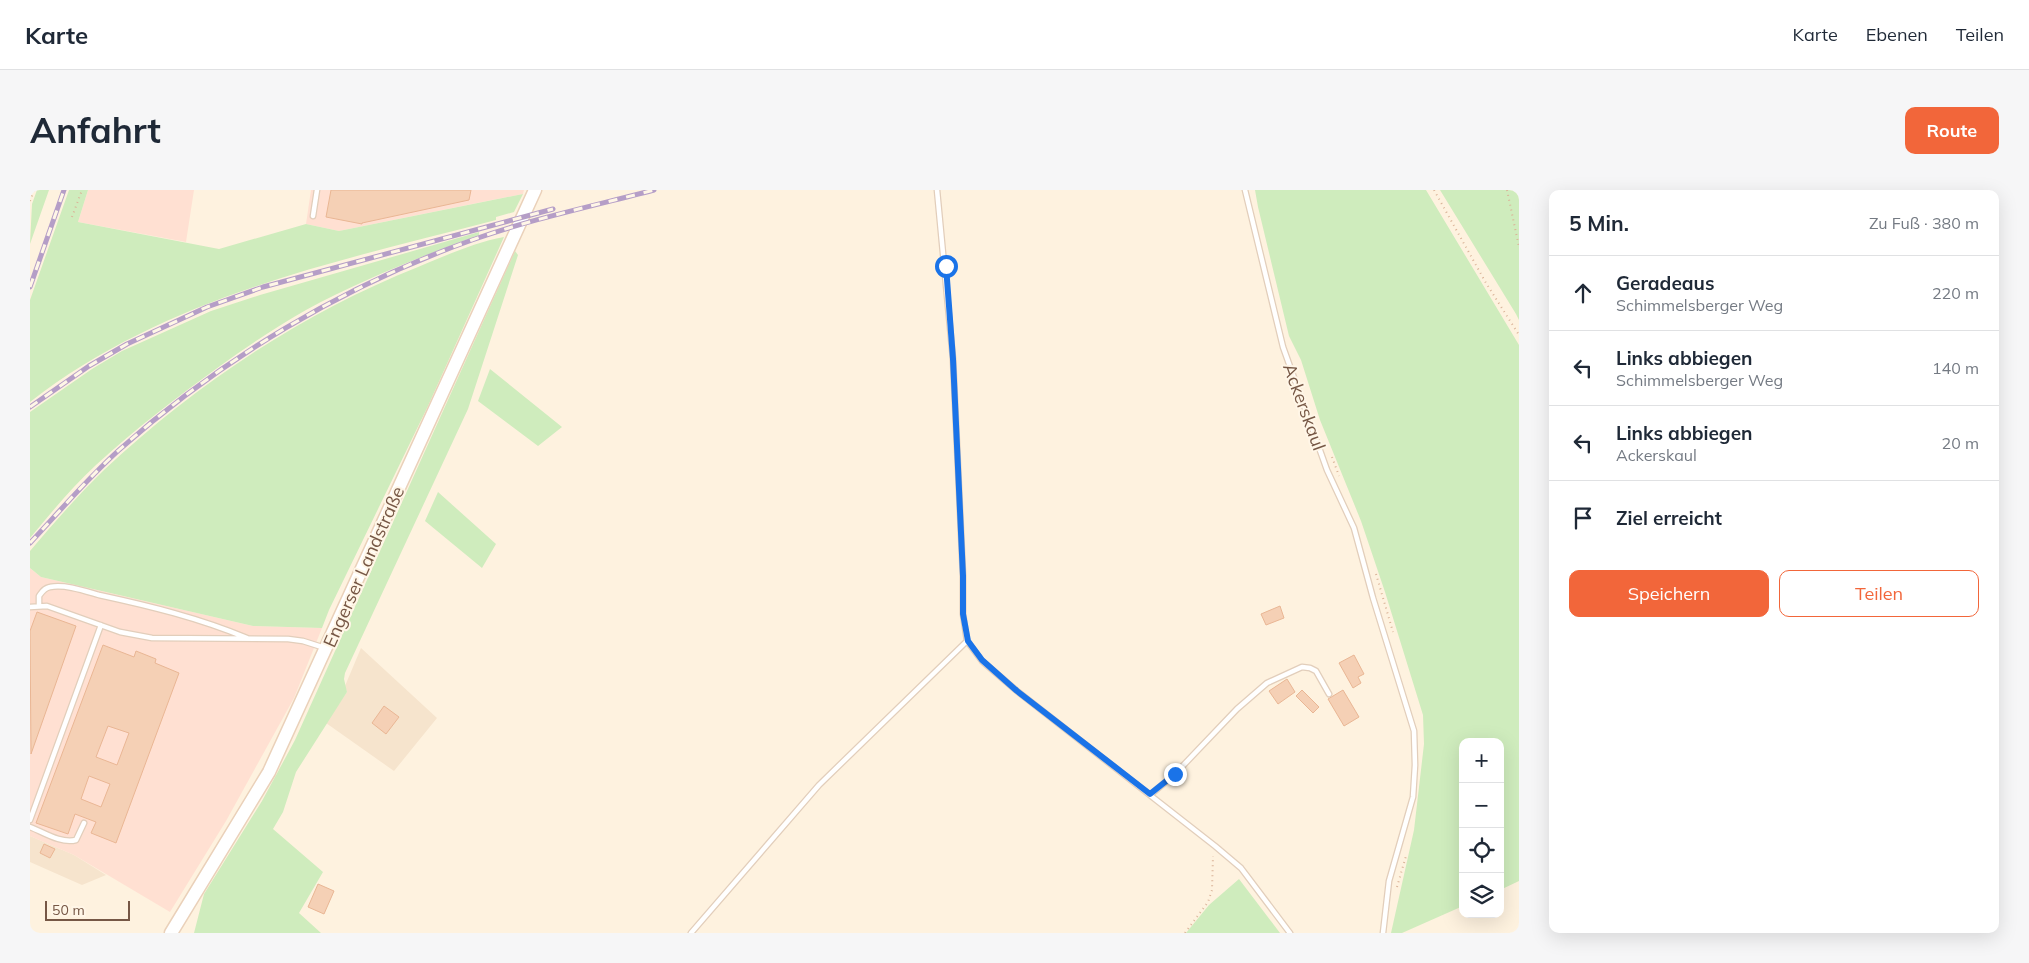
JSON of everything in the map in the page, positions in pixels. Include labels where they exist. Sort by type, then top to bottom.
[{"type":"main road","name":"Engerser Landstraße","points":[[171,933],[270,772],[535,190]]},
{"type":"lane","points":[[313,216],[317,190]]},
{"type":"lane","points":[[937,190],[953,359],[963,614],[968,641],[982,660],[1017,691],[1150,794],[1241,868],[1290,933]]},
{"type":"lane","name":"Ackerskaul","points":[[1245,190],[1283,347],[1327,470],[1354,528],[1372,598],[1414,731],[1415,766],[1413,797],[1388,881],[1383,933]]},
{"type":"lane","points":[[39,605],[39,596],[50,587],[74,589],[187,616],[221,627],[251,640]]},
{"type":"lane","points":[[30,607],[47,606],[100,625],[152,638],[303,641],[327,648]]},
{"type":"lane","points":[[30,820],[100,625]]},
{"type":"lane","points":[[691,933],[819,786],[968,641]]},
{"type":"lane","points":[[1150,794],[1175,774],[1237,709],[1266,683],[1302,667],[1310,668],[1316,672],[1329,694]]},
{"type":"lane","points":[[30,827],[62,840],[71,841],[76,840],[84,823]]},
{"type":"path","points":[[30,201],[34,190]]},
{"type":"path","points":[[72,217],[82,190]]},
{"type":"path","points":[[1434,190],[1486,283],[1519,335]]},
{"type":"path","points":[[1507,190],[1519,247]]},
{"type":"path","points":[[1185,933],[1208,902],[1212,890],[1212,863],[1215,846]]},
{"type":"shaded area","points":[[88,190],[194,190],[186,242],[78,222]]},
{"type":"shaded area","points":[[311,190],[524,190],[523,194],[339,231],[306,224]]},
{"type":"shaded area","points":[[30,568],[41,577],[253,626],[322,628],[294,698],[226,821],[170,912],[74,855],[30,836]]},
{"type":"shaded area","points":[[361,648],[437,718],[394,771],[326,723],[347,692],[345,686]]},
{"type":"shaded area","points":[[30,836],[74,855],[106,875],[82,885],[30,862]]},
{"type":"green space","points":[[37,190],[49,190],[30,244],[32,204]]},
{"type":"green space","points":[[69,190],[88,190],[78,222],[219,249],[306,224],[339,231],[523,194],[514,212],[496,217],[496,220],[313,268],[253,287],[194,309],[137,335],[82,366],[30,402],[30,300]]},
{"type":"green space","points":[[1255,190],[1426,190],[1519,345],[1519,881],[1504,888],[1504,738],[1459,738],[1459,908],[1402,933],[1391,933],[1414,830],[1424,744],[1423,715],[1361,521],[1320,420],[1301,360],[1289,336]]},
{"type":"green space","points":[[1440,190],[1519,190],[1519,320],[1516,314]]},
{"type":"green space","points":[[479,232],[479,235],[391,270],[327,299],[295,316],[252,344],[172,401],[96,465],[62,500],[30,538],[30,412],[92,369],[122,351],[211,311]]},
{"type":"green space","points":[[504,237],[428,406],[322,628],[253,626],[41,577],[30,568],[30,551],[94,480],[175,409],[213,381],[292,329],[375,285],[449,254],[482,242]]},
{"type":"green space","points":[[515,251],[518,255],[468,409],[345,673],[344,679],[347,692],[296,772],[283,812],[273,829],[323,872],[299,913],[321,933],[194,933],[204,894],[262,801],[295,740]]},
{"type":"green space","points":[[490,369],[562,427],[538,446],[478,401]]},
{"type":"green space","points":[[438,492],[496,544],[482,568],[425,521]]},
{"type":"green space","points":[[1239,879],[1280,933],[1186,933],[1209,905]]},
{"type":"building","points":[[331,190],[471,190],[469,200],[362,224],[326,217]]},
{"type":"building","points":[[1280,606],[1284,618],[1266,625],[1261,614]]},
{"type":"building","points":[[37,612],[76,626],[31,754],[30,631]]},
{"type":"building","points":[[103,645],[134,657],[136,651],[156,659],[155,663],[179,673],[116,843],[91,833],[96,822],[75,814],[68,834],[36,823]],"holes":[[[108,726],[129,733],[117,765],[96,757]],[[89,776],[110,784],[101,807],[81,799]]]},
{"type":"building","points":[[1354,655],[1364,674],[1358,677],[1361,683],[1353,688],[1339,663]]},
{"type":"building","points":[[1287,679],[1295,692],[1278,704],[1269,691]]},
{"type":"building","points":[[1302,690],[1319,707],[1313,713],[1296,696]]},
{"type":"building","points":[[1343,690],[1359,717],[1344,726],[1328,699]]},
{"type":"building","points":[[384,706],[399,717],[386,734],[372,723]]},
{"type":"building","points":[[44,844],[55,849],[50,858],[40,853]]},
{"type":"building","points":[[318,884],[334,891],[324,914],[308,907]]},
{"type":"railway","points":[[30,287],[64,190]]},
{"type":"railway","points":[[30,543],[107,461],[158,417],[199,385],[285,328],[377,279],[424,258],[472,240],[539,219],[654,190]]},
{"type":"railway","points":[[30,407],[89,366],[127,344],[207,307],[263,287],[553,209]]},
{"type":"route","points":[[946,266],[953,359],[963,614],[968,641],[982,660],[1017,691],[1150,794],[1175,774]]}]
